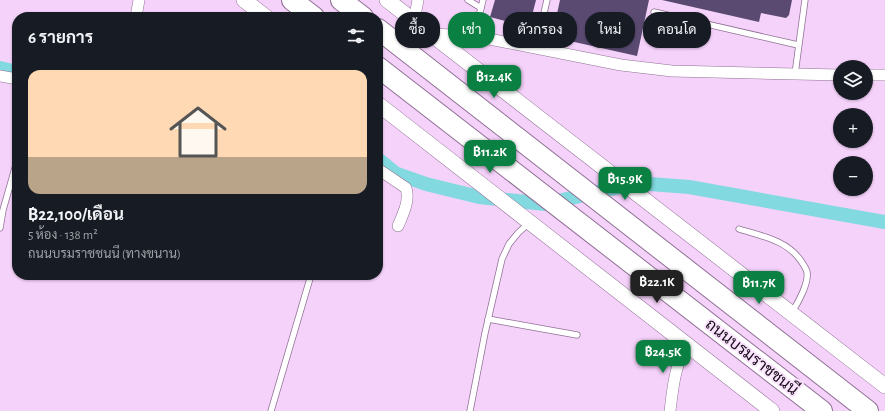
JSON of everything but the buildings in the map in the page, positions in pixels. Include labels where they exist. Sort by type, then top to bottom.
[{"type":"highway","points":[[292,0],[308,12]]},
{"type":"highway","points":[[341,0],[357,12]]},
{"type":"highway","name":"ถนนบรมราชชนนี","points":[[383,33],[868,411]]},
{"type":"highway","name":"ถนนบรมราชชนนี","points":[[383,71],[822,411]]},
{"type":"main road","points":[[244,0],[260,12]]},
{"type":"main road","points":[[387,0],[402,12]]},
{"type":"main road","points":[[440,41],[885,386]]},
{"type":"main road","points":[[383,108],[772,411]]},
{"type":"street","points":[[137,12],[139,0]]},
{"type":"street","points":[[416,12],[418,0]]},
{"type":"street","points":[[495,40],[621,65],[672,71],[833,75]]},
{"type":"street","points":[[873,75],[885,75]]},
{"type":"street","points":[[0,76],[12,78]]},
{"type":"street","points":[[383,172],[406,188],[405,210],[398,226]]},
{"type":"street","points":[[670,411],[673,385],[678,362],[686,344]]},
{"type":"lane","points":[[468,0],[481,8]]},
{"type":"lane","points":[[480,12],[483,0]]},
{"type":"lane","points":[[536,49],[547,0]]},
{"type":"lane","points":[[794,75],[806,0]]},
{"type":"lane","points":[[711,25],[798,45]]},
{"type":"lane","points":[[0,228],[3,210],[12,178]]},
{"type":"lane","points":[[470,411],[488,319],[502,259],[509,244],[527,220]]},
{"type":"lane","points":[[739,229],[772,239],[783,245],[792,251],[804,265],[807,272],[806,282],[799,301],[792,314]]},
{"type":"lane","points":[[271,411],[310,280]]},
{"type":"lane","points":[[488,319],[577,335]]},
{"type":"waterway","points":[[0,68],[12,71]]},
{"type":"waterway","points":[[383,163],[395,173],[426,184],[479,197],[545,204],[637,183],[689,187],[885,222]]}]
